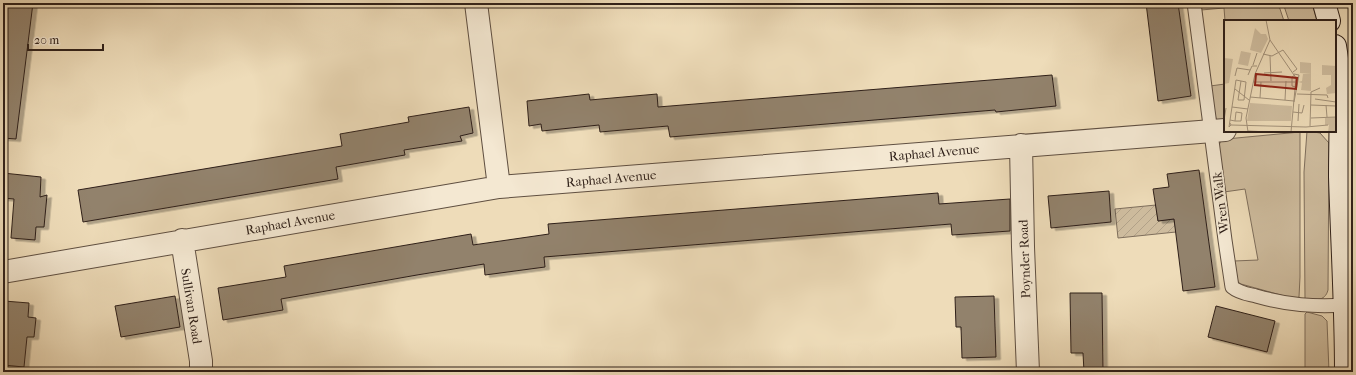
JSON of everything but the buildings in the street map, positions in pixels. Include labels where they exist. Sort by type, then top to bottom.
[{"type":"street","points":[[476,3],[498,187]]},
{"type":"street","points":[[1324,3],[1329,20]]},
{"type":"street","points":[[1336,71],[1346,305],[1346,372]]},
{"type":"street","name":"Raphael Avenue","points":[[3,272],[182,240],[498,187],[1021,145],[1218,131]]},
{"type":"street","name":"Poynder Road","points":[[1021,145],[1022,247],[1028,372]]},
{"type":"street","name":"Sullivan Road","points":[[182,240],[201,361],[201,372]]},
{"type":"lane","name":"Wren Walk","points":[[1194,3],[1218,131],[1225,240],[1232,287],[1239,292],[1282,304],[1312,307],[1346,305]]},
{"type":"shaded area","points":[[1200,3],[1278,3],[1284,20],[1225,20],[1224,8],[1201,10]]},
{"type":"shaded area","points":[[1283,3],[1312,3],[1317,20],[1289,20]]},
{"type":"shaded area","points":[[1224,84],[1224,122],[1216,119],[1210,86]]},
{"type":"shaded area","points":[[1300,132],[1300,277],[1299,297],[1295,299],[1238,282],[1234,261],[1258,260],[1245,189],[1224,192],[1219,145],[1221,141],[1226,139]]},
{"type":"shaded area","points":[[1307,132],[1320,133],[1329,143],[1328,290],[1324,297],[1315,300],[1305,299],[1304,172]]},
{"type":"shaded area","points":[[1156,205],[1158,221],[1174,219],[1176,232],[1118,238],[1115,209]]},
{"type":"shaded area","points":[[1307,312],[1322,316],[1327,321],[1329,372],[1305,372],[1305,314]]}]
